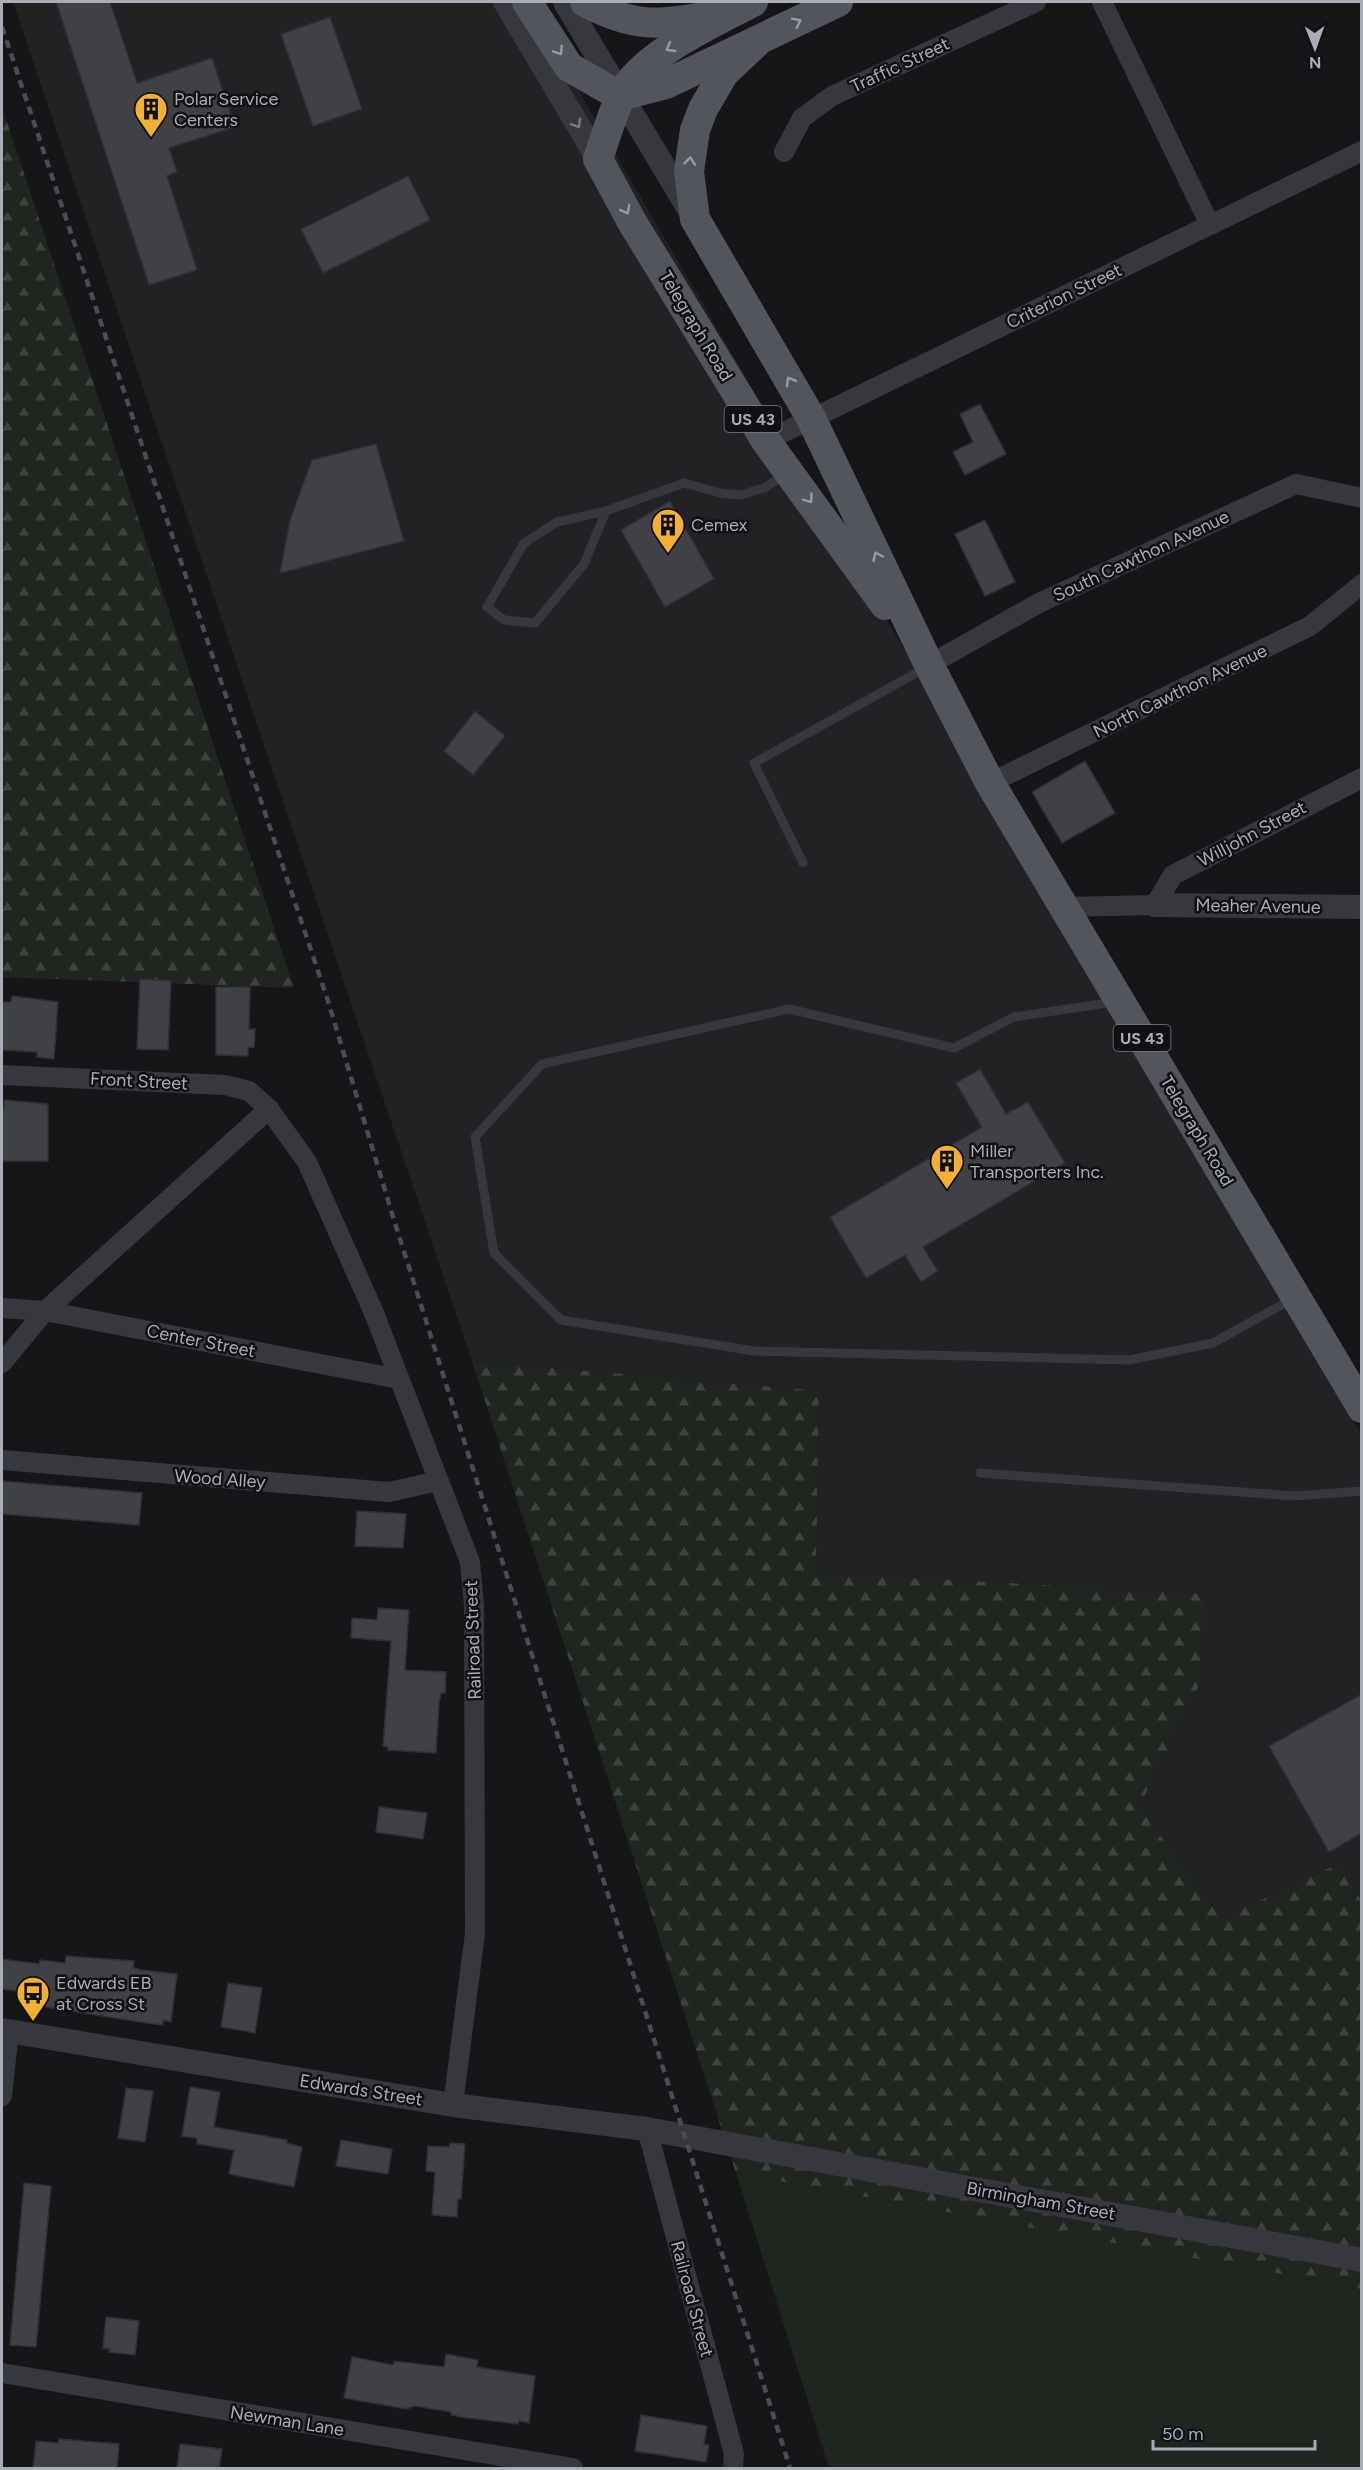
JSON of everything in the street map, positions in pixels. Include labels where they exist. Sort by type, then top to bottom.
[{"type":"main road","points":[[527,2],[569,67],[620,96],[666,84],[838,2]]},
{"type":"main road","points":[[585,2],[637,23],[675,23],[746,5]]},
{"type":"main road","points":[[598,159],[620,96],[632,78],[650,60],[746,5]]},
{"type":"main road","points":[[695,219],[689,171],[695,130],[703,109],[724,73],[756,43]]},
{"type":"main road","name":"Telegraph Road","points":[[598,159],[632,222],[766,441],[929,665]]},
{"type":"main road","name":"Telegraph Road","points":[[695,219],[811,418],[929,665],[990,783],[1362,1408]]},
{"type":"street","name":"Telegraph Road","points":[[505,2],[598,159]]},
{"type":"street","name":"Telegraph Road","points":[[565,2],[695,219]]},
{"type":"street","name":"Traffic Street","points":[[784,152],[802,118],[832,96],[1036,2]]},
{"type":"street","points":[[1102,2],[1210,225]]},
{"type":"street","name":"Criterion Street","points":[[766,441],[1362,151]]},
{"type":"street","name":"South Cawthon Avenue","points":[[929,665],[1040,603],[1296,484],[1362,498]]},
{"type":"street","name":"North Cawthon Avenue","points":[[990,783],[1310,626],[1362,584]]},
{"type":"street","name":"Willjohn Street","points":[[1155,905],[1173,875],[1362,778]]},
{"type":"street","points":[[1064,907],[1155,905]]},
{"type":"street","name":"Meaher Avenue","points":[[1155,905],[1362,907]]},
{"type":"street","name":"Front Street","points":[[2,1075],[225,1085],[249,1091],[269,1109]]},
{"type":"street","points":[[2,1363],[45,1311],[269,1109]]},
{"type":"street","name":"Railroad Street","points":[[269,1109],[307,1161],[374,1313],[470,1562],[474,1605],[475,1933],[453,2105]]},
{"type":"street","name":"Center Street","points":[[2,1308],[45,1311],[399,1379]]},
{"type":"street","name":"Wood Alley","points":[[2,1460],[389,1492],[438,1481]]},
{"type":"street","points":[[2,2096],[5,2031]]},
{"type":"street","name":"Edwards Street","points":[[5,2031],[453,2105],[647,2129],[721,2142]]},
{"type":"street","name":"Railroad Street","points":[[647,2129],[734,2454],[733,2469]]},
{"type":"street","name":"Birmingham Street","points":[[721,2142],[1362,2260]]},
{"type":"street","name":"Newman Lane","points":[[2,2373],[573,2469]]},
{"type":"lane","points":[[606,511],[584,564],[535,623],[504,620],[487,607],[524,543],[557,522],[606,511],[684,483],[720,493],[740,495],[764,488],[790,473]]},
{"type":"lane","points":[[803,863],[754,763],[929,665]]},
{"type":"lane","points":[[1120,1001],[1014,1017],[954,1048],[789,1009],[542,1064],[475,1137],[495,1253],[561,1320],[754,1351],[1129,1360],[1213,1343],[1296,1297]]},
{"type":"lane","points":[[980,1473],[1295,1496],[1362,1491]]},
{"type":"shaded area","points":[[13,2],[527,2],[1361,1434],[1361,1900],[1340,1863],[1222,1918],[1139,1807],[1201,1681],[1206,1594],[816,1572],[819,1391],[472,1361]]},
{"type":"green space","points":[[2,107],[294,988],[2,977]]},
{"type":"green space","points":[[472,1361],[819,1391],[816,1572],[1206,1594],[1201,1681],[1139,1807],[1222,1918],[1340,1863],[1361,1900],[1361,2289],[736,2173]]},
{"type":"green space","points":[[736,2173],[1361,2289],[1361,2468],[829,2468]]},
{"type":"building","name":"Polar Service Centers","points":[[56,2],[110,2],[137,83],[212,58],[235,127],[169,148],[177,172],[167,176],[197,270],[149,285]]},
{"type":"building","points":[[330,17],[362,109],[313,126],[281,34]]},
{"type":"building","points":[[408,176],[430,220],[323,273],[301,229]]},
{"type":"building","points":[[980,404],[1006,454],[965,475],[953,452],[973,442],[960,414]]},
{"type":"building","points":[[376,444],[404,541],[280,573],[290,520],[312,460]]},
{"type":"building","name":"Cemex","points":[[670,501],[714,579],[665,607],[621,530]]},
{"type":"building","points":[[985,520],[1015,582],[985,596],[955,534]]},
{"type":"building","points":[[475,711],[505,736],[473,775],[444,751]]},
{"type":"building","points":[[1085,761],[1115,813],[1062,843],[1032,792]]},
{"type":"building","points":[[140,979],[171,981],[168,1050],[137,1049]]},
{"type":"building","points":[[216,987],[250,987],[249,1029],[255,1029],[254,1047],[248,1048],[248,1056],[216,1055]]},
{"type":"building","points":[[12,996],[58,1002],[54,1059],[37,1057],[37,1052],[2,1050],[2,1002],[11,1002]]},
{"type":"building","name":"Miller Transporters Inc.","points":[[980,1069],[1006,1114],[1028,1102],[1065,1163],[923,1247],[938,1271],[921,1282],[905,1255],[866,1278],[830,1217],[982,1127],[956,1083]]},
{"type":"building","points":[[4,1100],[48,1104],[48,1161],[2,1161]]},
{"type":"building","points":[[2,1481],[142,1493],[139,1525],[2,1514]]},
{"type":"building","points":[[357,1511],[406,1514],[403,1548],[355,1546]]},
{"type":"building","points":[[378,1608],[409,1610],[405,1670],[446,1672],[445,1693],[441,1693],[439,1704],[436,1753],[388,1750],[388,1747],[383,1746],[391,1641],[351,1638],[352,1618],[377,1620]]},
{"type":"building","points":[[1362,1694],[1362,1833],[1329,1852],[1269,1746]]},
{"type":"building","points":[[379,1807],[427,1813],[423,1839],[376,1832]]},
{"type":"building","points":[[66,1956],[134,1961],[133,1967],[140,1970],[177,1974],[171,2022],[163,2020],[163,2025],[146,2023],[33,2005],[34,2000],[24,1999],[25,1992],[2,1989],[2,1959],[39,1964],[40,1960],[65,1963]]},
{"type":"building","points":[[228,1983],[262,1988],[255,2033],[221,2027]]},
{"type":"building","points":[[190,2087],[220,2092],[214,2127],[287,2140],[287,2143],[302,2147],[294,2187],[229,2174],[234,2150],[197,2144],[197,2138],[182,2136]]},
{"type":"building","points":[[126,2088],[153,2091],[145,2142],[118,2138]]},
{"type":"building","points":[[341,2140],[392,2149],[388,2174],[336,2166]]},
{"type":"building","points":[[450,2143],[465,2144],[461,2199],[458,2199],[457,2217],[432,2215],[435,2172],[426,2171],[428,2146],[449,2147]]},
{"type":"building","points":[[24,2183],[51,2186],[36,2347],[10,2345]]},
{"type":"building","points":[[106,2317],[139,2321],[135,2355],[109,2352],[110,2349],[103,2348]]},
{"type":"building","points":[[446,2354],[478,2360],[477,2367],[535,2376],[529,2423],[519,2421],[518,2424],[468,2418],[451,2415],[451,2412],[415,2406],[406,2409],[344,2398],[352,2357],[393,2365],[394,2361],[444,2367]]},
{"type":"building","points":[[641,2415],[707,2426],[704,2444],[709,2445],[706,2462],[635,2451]]},
{"type":"building","points":[[59,2439],[119,2444],[117,2469],[33,2469],[36,2441],[58,2443]]},
{"type":"building","points":[[180,2444],[222,2449],[219,2469],[177,2469]]},
{"type":"railway","points":[[2,27],[328,1001],[394,1220],[790,2468]]},
{"type":"place","name":"Polar Service Centers","points":[[151,138]]},
{"type":"place","name":"Cemex","points":[[668,554]]},
{"type":"place","name":"Miller Transporters Inc.","points":[[947,1190]]},
{"type":"place","name":"Edwards EB at Cross St","points":[[33,2022]]}]
